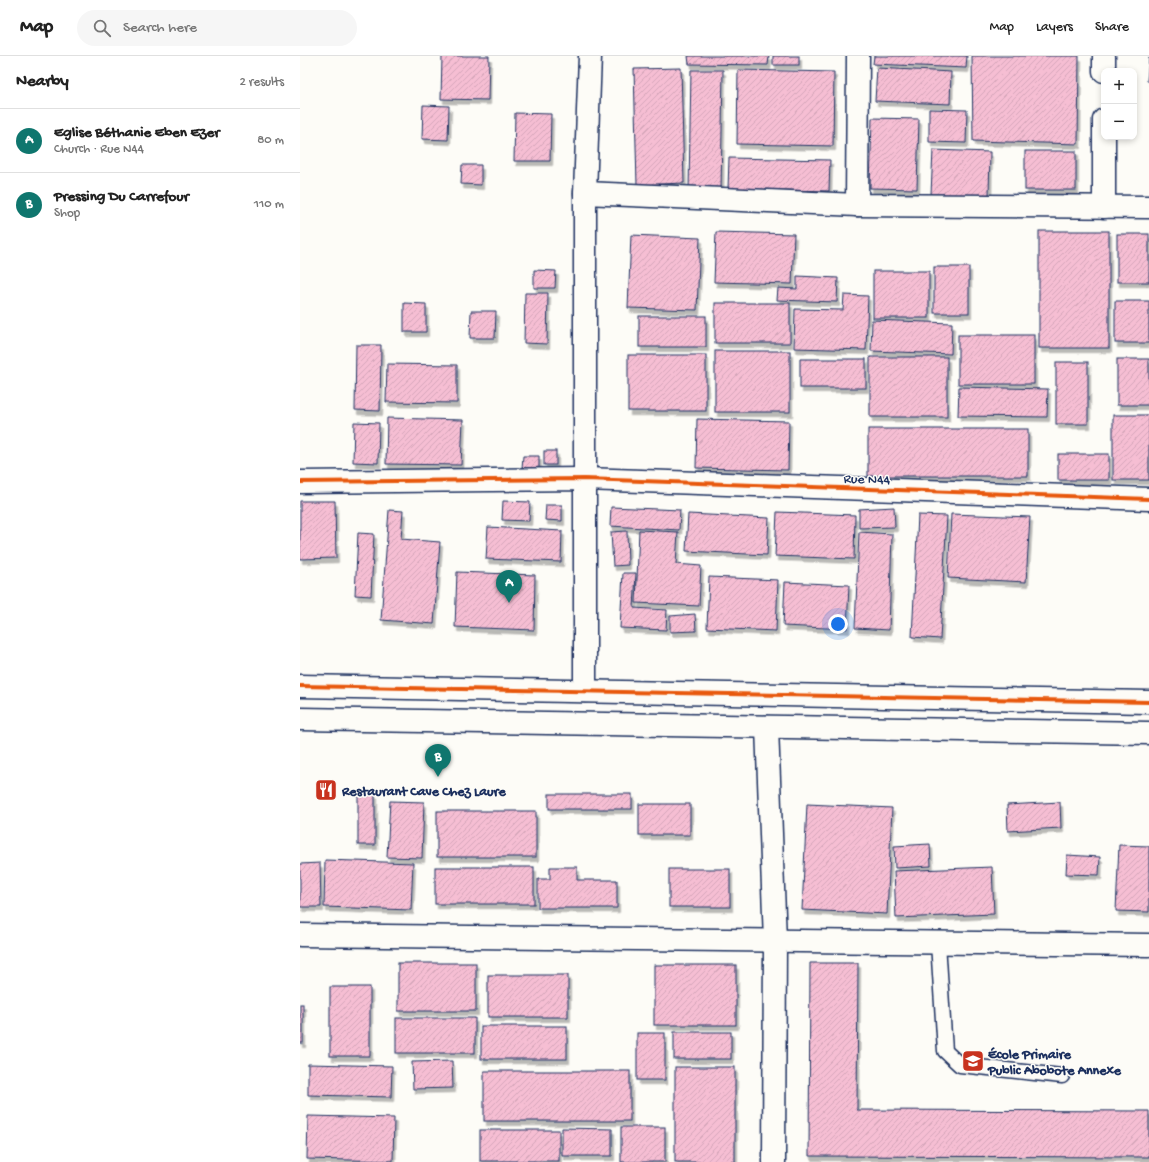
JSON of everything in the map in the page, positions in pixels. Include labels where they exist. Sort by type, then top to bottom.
[{"type":"street","points":[[585,691],[585,193],[590,56]]},
{"type":"street","points":[[857,205],[858,56]]},
{"type":"street","points":[[1104,56],[1104,68]]},
{"type":"street","points":[[1104,140],[1104,206]]},
{"type":"street","points":[[585,193],[857,205],[1149,207]]},
{"type":"street","name":"Rue N44","points":[[300,482],[585,479],[1149,499]]},
{"type":"street","points":[[300,686],[1149,702]]},
{"type":"street","points":[[300,719],[1149,733]]},
{"type":"street","points":[[767,727],[775,941],[774,1162]]},
{"type":"street","points":[[300,934],[1149,945]]},
{"type":"lane","points":[[938,943],[945,1051],[960,1065],[1062,1076]]},
{"type":"building","points":[[442,56],[489,56],[488,100],[441,99]]},
{"type":"building","points":[[688,56],[769,56],[768,65],[689,64]]},
{"type":"building","points":[[773,56],[799,56],[799,65],[773,65]]},
{"type":"building","points":[[874,56],[967,56],[966,68],[873,64]]},
{"type":"building","points":[[972,56],[1079,56],[1078,144],[973,141]]},
{"type":"building","points":[[1149,58],[1149,81],[1147,81]]},
{"type":"building","points":[[681,68],[684,183],[637,185],[634,69]]},
{"type":"building","points":[[877,68],[951,72],[950,104],[875,101]]},
{"type":"building","points":[[691,70],[723,70],[721,191],[689,190]]},
{"type":"building","points":[[738,70],[834,72],[833,146],[737,144]]},
{"type":"building","points":[[423,105],[449,106],[448,140],[422,139]]},
{"type":"building","points":[[929,109],[967,110],[966,143],[929,142]]},
{"type":"building","points":[[515,113],[551,114],[550,161],[514,161]]},
{"type":"building","points":[[872,118],[919,119],[917,189],[870,188]]},
{"type":"building","points":[[933,150],[990,152],[989,196],[931,194]]},
{"type":"building","points":[[1025,151],[1076,151],[1076,190],[1025,190]]},
{"type":"building","points":[[729,158],[830,160],[829,191],[728,189]]},
{"type":"building","points":[[462,165],[481,165],[481,185],[461,184]]},
{"type":"building","points":[[1039,231],[1109,231],[1109,348],[1039,348]]},
{"type":"building","points":[[716,232],[794,234],[792,284],[714,282]]},
{"type":"building","points":[[1117,234],[1149,234],[1149,282],[1117,282]]},
{"type":"building","points":[[631,235],[700,238],[697,310],[628,308]]},
{"type":"building","points":[[934,267],[969,267],[969,313],[934,313]]},
{"type":"building","points":[[534,270],[556,271],[555,288],[534,288]]},
{"type":"building","points":[[873,271],[929,271],[929,318],[873,318]]},
{"type":"building","points":[[797,276],[838,278],[837,302],[777,300],[778,288],[797,289]]},
{"type":"building","points":[[525,293],[548,293],[547,344],[524,343]]},
{"type":"building","points":[[844,295],[868,296],[866,350],[794,348],[795,309],[843,310]]},
{"type":"building","points":[[1115,301],[1149,301],[1149,343],[1115,343]]},
{"type":"building","points":[[404,303],[426,304],[426,332],[404,332]]},
{"type":"building","points":[[715,303],[790,303],[790,343],[715,343]]},
{"type":"building","points":[[471,311],[496,311],[495,338],[470,338]]},
{"type":"building","points":[[639,316],[706,316],[706,347],[639,347]]},
{"type":"building","points":[[872,320],[952,323],[951,354],[871,351]]},
{"type":"building","points":[[958,335],[1034,335],[1034,384],[958,384]]},
{"type":"building","points":[[356,345],[381,345],[380,411],[355,410]]},
{"type":"building","points":[[715,351],[790,351],[790,412],[715,412]]},
{"type":"building","points":[[628,355],[706,355],[706,411],[628,411]]},
{"type":"building","points":[[870,357],[947,357],[947,417],[870,417]]},
{"type":"building","points":[[800,359],[866,359],[866,388],[800,388]]},
{"type":"building","points":[[1117,359],[1149,359],[1149,405],[1117,405]]},
{"type":"building","points":[[1056,362],[1088,362],[1088,424],[1056,424]]},
{"type":"building","points":[[387,364],[457,365],[457,403],[386,402]]},
{"type":"building","points":[[959,387],[1048,389],[1047,417],[958,416]]},
{"type":"building","points":[[1113,415],[1149,415],[1149,480],[1113,480]]},
{"type":"building","points":[[387,418],[463,420],[461,465],[386,464]]},
{"type":"building","points":[[697,419],[789,421],[788,470],[696,468]]},
{"type":"building","points":[[354,422],[379,423],[378,463],[353,462]]},
{"type":"building","points":[[868,429],[1028,429],[1028,476],[868,476]]},
{"type":"building","points":[[544,451],[556,451],[556,465],[544,465]]},
{"type":"building","points":[[1058,454],[1109,454],[1109,480],[1058,480]]},
{"type":"building","points":[[523,456],[539,456],[539,468],[522,468]]},
{"type":"building","points":[[300,501],[335,501],[336,558],[300,559]]},
{"type":"building","points":[[503,501],[530,502],[529,521],[502,520]]},
{"type":"building","points":[[546,505],[562,505],[562,521],[545,520]]},
{"type":"building","points":[[611,507],[680,510],[679,530],[610,526]]},
{"type":"building","points":[[894,507],[895,527],[859,528],[859,509]]},
{"type":"building","points":[[389,510],[403,511],[401,539],[440,542],[434,624],[381,620]]},
{"type":"building","points":[[777,512],[855,515],[854,559],[775,556]]},
{"type":"building","points":[[688,514],[769,518],[767,555],[686,551]]},
{"type":"building","points":[[951,514],[1030,517],[1026,582],[948,578]]},
{"type":"building","points":[[918,515],[947,516],[940,639],[912,637]]},
{"type":"building","points":[[488,527],[562,531],[561,562],[486,559]]},
{"type":"building","points":[[639,530],[678,532],[676,564],[701,566],[699,606],[636,603]]},
{"type":"building","points":[[627,531],[628,565],[613,566],[611,532]]},
{"type":"building","points":[[859,532],[892,534],[889,630],[855,628]]},
{"type":"building","points":[[358,533],[374,534],[371,596],[355,595]]},
{"type":"building","points":[[457,572],[535,575],[534,630],[455,627]]},
{"type":"building","points":[[623,573],[636,573],[634,608],[667,610],[666,630],[620,628]]},
{"type":"building","points":[[709,577],[778,580],[776,631],[707,628]]},
{"type":"building","points":[[785,582],[849,585],[847,629],[783,626]]},
{"type":"building","points":[[695,614],[696,631],[670,632],[670,616]]},
{"type":"building","points":[[358,794],[375,794],[375,845],[358,845]]},
{"type":"building","points":[[549,794],[632,794],[632,809],[549,809]]},
{"type":"building","points":[[390,801],[424,802],[422,858],[387,857]]},
{"type":"building","points":[[1060,802],[1061,828],[1008,831],[1007,805]]},
{"type":"building","points":[[639,804],[690,804],[690,835],[639,835]]},
{"type":"building","points":[[807,804],[892,808],[887,914],[802,910]]},
{"type":"building","points":[[437,811],[536,811],[536,857],[437,857]]},
{"type":"building","points":[[930,844],[931,866],[895,868],[894,846]]},
{"type":"building","points":[[1119,845],[1149,846],[1149,912],[1116,911]]},
{"type":"building","points":[[1067,855],[1100,857],[1099,875],[1066,874]]},
{"type":"building","points":[[325,860],[413,863],[411,910],[324,907]]},
{"type":"building","points":[[320,863],[321,907],[300,907],[300,864]]},
{"type":"building","points":[[435,867],[534,867],[534,904],[435,904]]},
{"type":"building","points":[[550,867],[577,867],[577,880],[617,880],[617,908],[538,908],[538,879],[550,879]]},
{"type":"building","points":[[992,867],[994,914],[896,918],[894,871]]},
{"type":"building","points":[[669,869],[730,869],[730,907],[669,907]]},
{"type":"building","points":[[398,963],[476,963],[476,1011],[398,1011]]},
{"type":"building","points":[[810,963],[858,963],[857,1110],[1149,1111],[1149,1157],[809,1156]]},
{"type":"building","points":[[654,965],[736,965],[736,1025],[654,1025]]},
{"type":"building","points":[[488,975],[568,975],[568,1017],[488,1017]]},
{"type":"building","points":[[330,987],[370,987],[370,1056],[330,1056]]},
{"type":"building","points":[[300,1004],[303,1004],[303,1043],[300,1043]]},
{"type":"building","points":[[396,1018],[475,1018],[475,1053],[396,1053]]},
{"type":"building","points":[[481,1026],[567,1026],[567,1059],[481,1059]]},
{"type":"building","points":[[674,1032],[731,1032],[731,1059],[674,1059]]},
{"type":"building","points":[[637,1033],[665,1033],[665,1080],[637,1080]]},
{"type":"building","points":[[452,1061],[453,1088],[413,1089],[412,1062]]},
{"type":"building","points":[[308,1064],[392,1066],[391,1097],[308,1095]]},
{"type":"building","points":[[675,1067],[735,1067],[735,1162],[675,1162]]},
{"type":"building","points":[[484,1071],[630,1071],[630,1121],[484,1121]]},
{"type":"building","points":[[308,1116],[394,1118],[393,1161],[307,1159]]},
{"type":"building","points":[[621,1127],[665,1127],[665,1162],[621,1162]]},
{"type":"building","points":[[562,1128],[612,1129],[612,1156],[562,1156]]},
{"type":"building","points":[[480,1130],[559,1130],[559,1161],[480,1161]]},
{"type":"cycle path","points":[[300,482],[585,479],[1149,499]]},
{"type":"cycle path","points":[[300,686],[1149,702]]},
{"type":"place","name":"Eglise Béthanie Eben Ezer","points":[[509,603]]},
{"type":"place","name":"Pressing Du Carrefour","points":[[438,777]]},
{"type":"place","name":"Restaurant Cave Chez Laure","points":[[326,790]]},
{"type":"place","name":"École Primaire Public Abobote Annexe","points":[[973,1061]]}]
